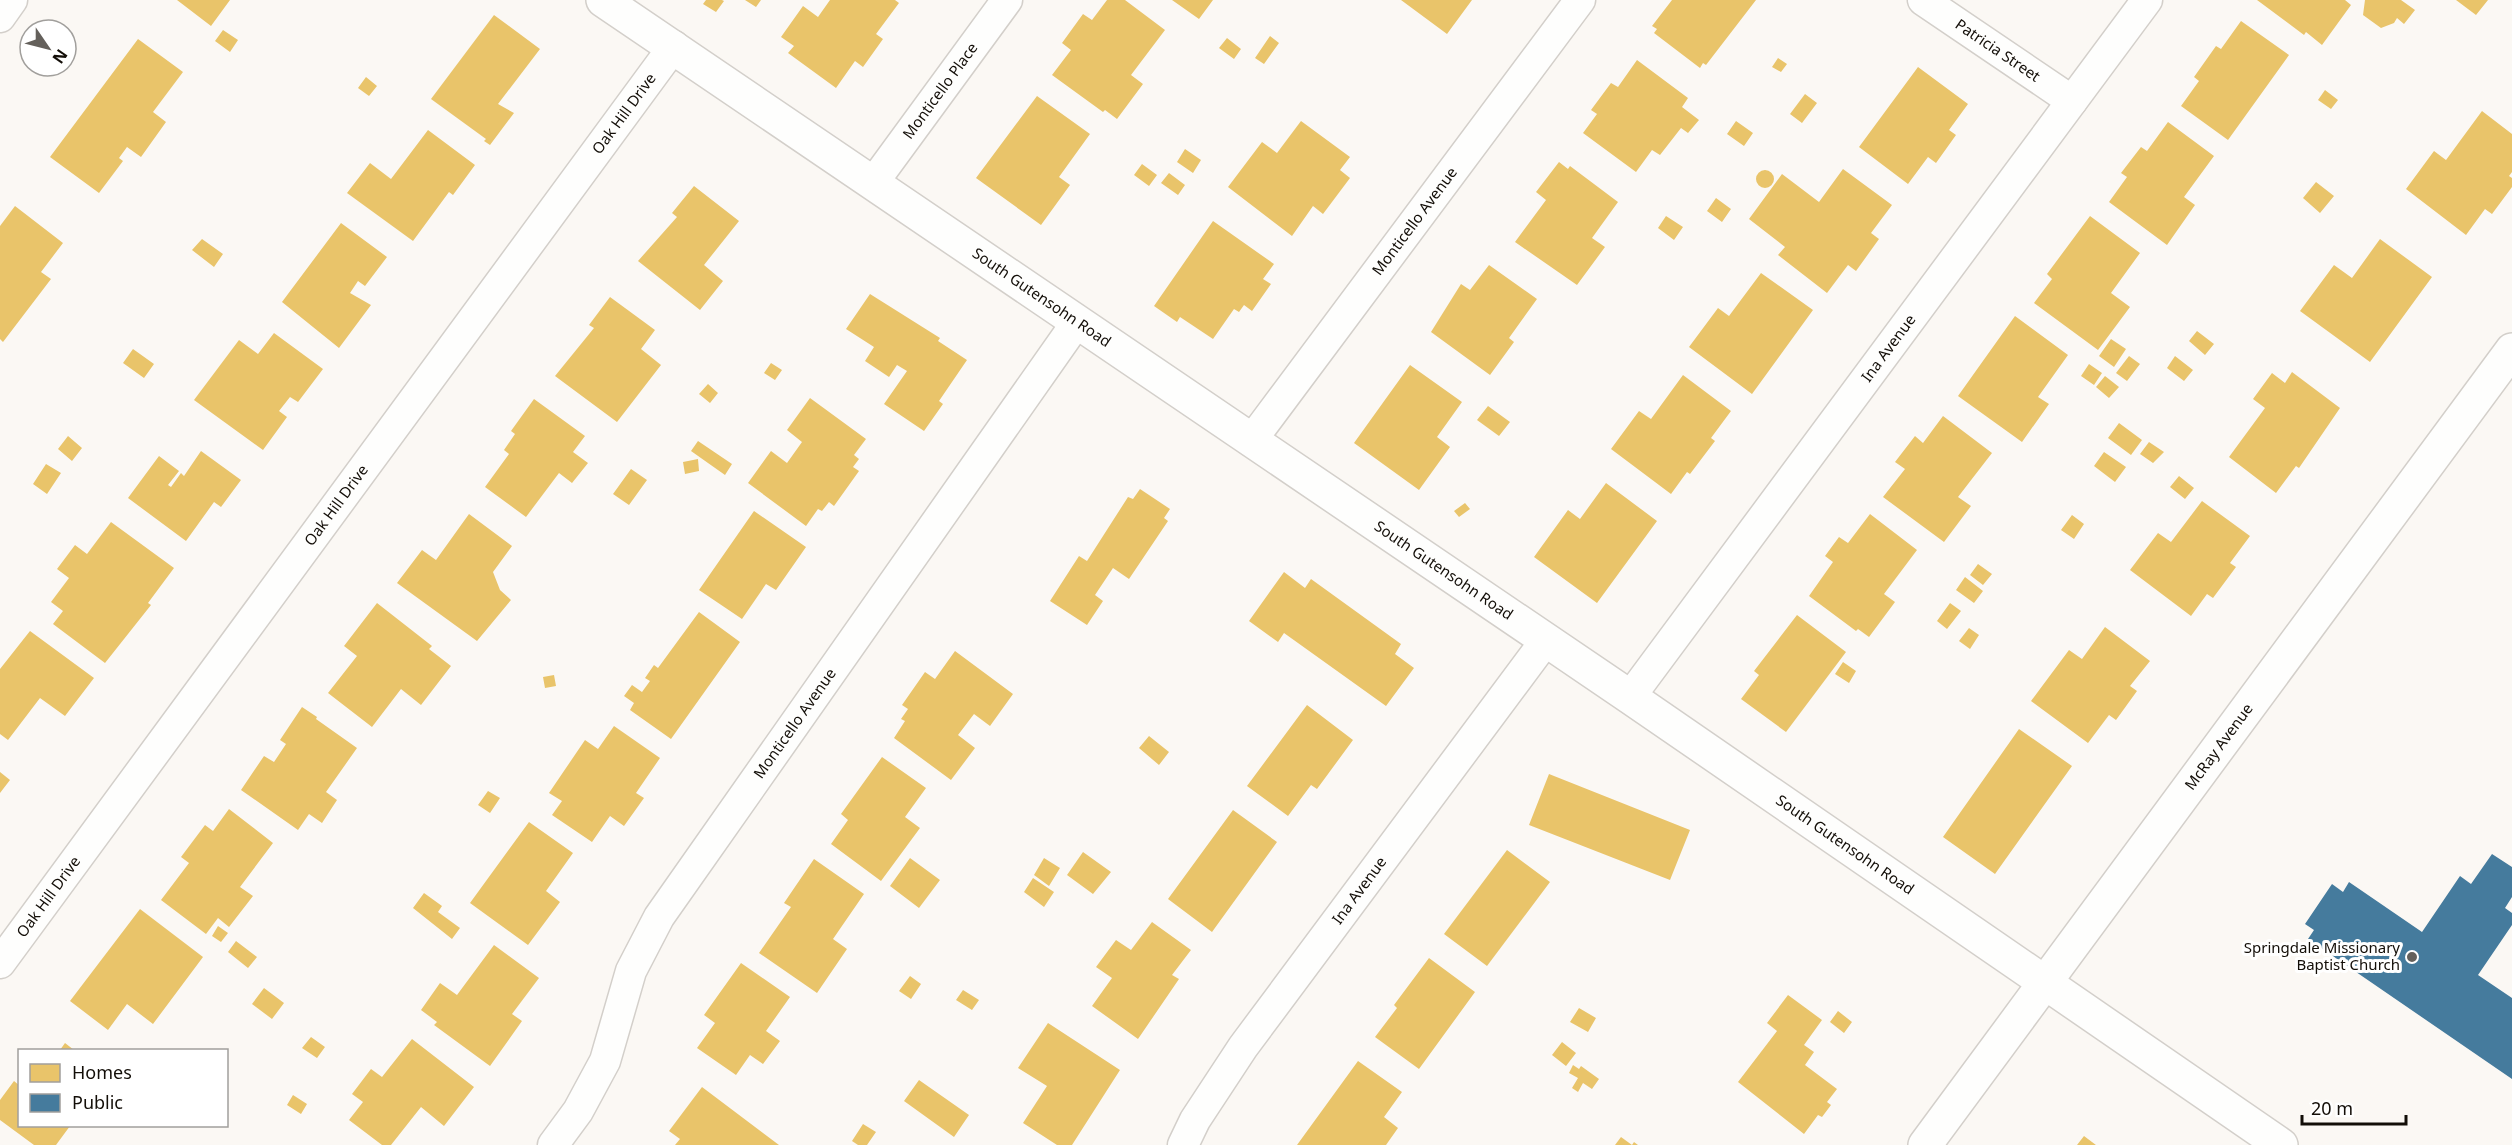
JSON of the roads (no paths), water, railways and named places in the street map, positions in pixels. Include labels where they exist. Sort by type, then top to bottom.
[{"type":"street","points":[[0,17],[12,0]]},
{"type":"street","name":"South Gutensohn Road","points":[[603,0],[674,46],[1630,697],[2281,1145]]},
{"type":"street","name":"Monticello Place","points":[[873,183],[1007,0]]},
{"type":"street","name":"Monticello Avenue","points":[[1251,441],[1580,0]]},
{"type":"street","name":"Patricia Street","points":[[1923,0],[2072,101]]},
{"type":"street","name":"Ina Avenue","points":[[1630,697],[2147,0]]},
{"type":"street","name":"Oak Hill Drive","points":[[0,963],[674,46]]},
{"type":"street","name":"Monticello Avenue","points":[[553,1145],[578,1111],[606,1061],[631,971],[659,917],[1077,322]]},
{"type":"street","name":"McRay Avenue","points":[[1925,1145],[2512,350]]},
{"type":"street","name":"Ina Avenue","points":[[1183,1145],[1195,1120],[1243,1047],[1546,640]]},
{"type":"place","name":"Springdale Missionary Baptist Church","points":[[2412,957]]}]
